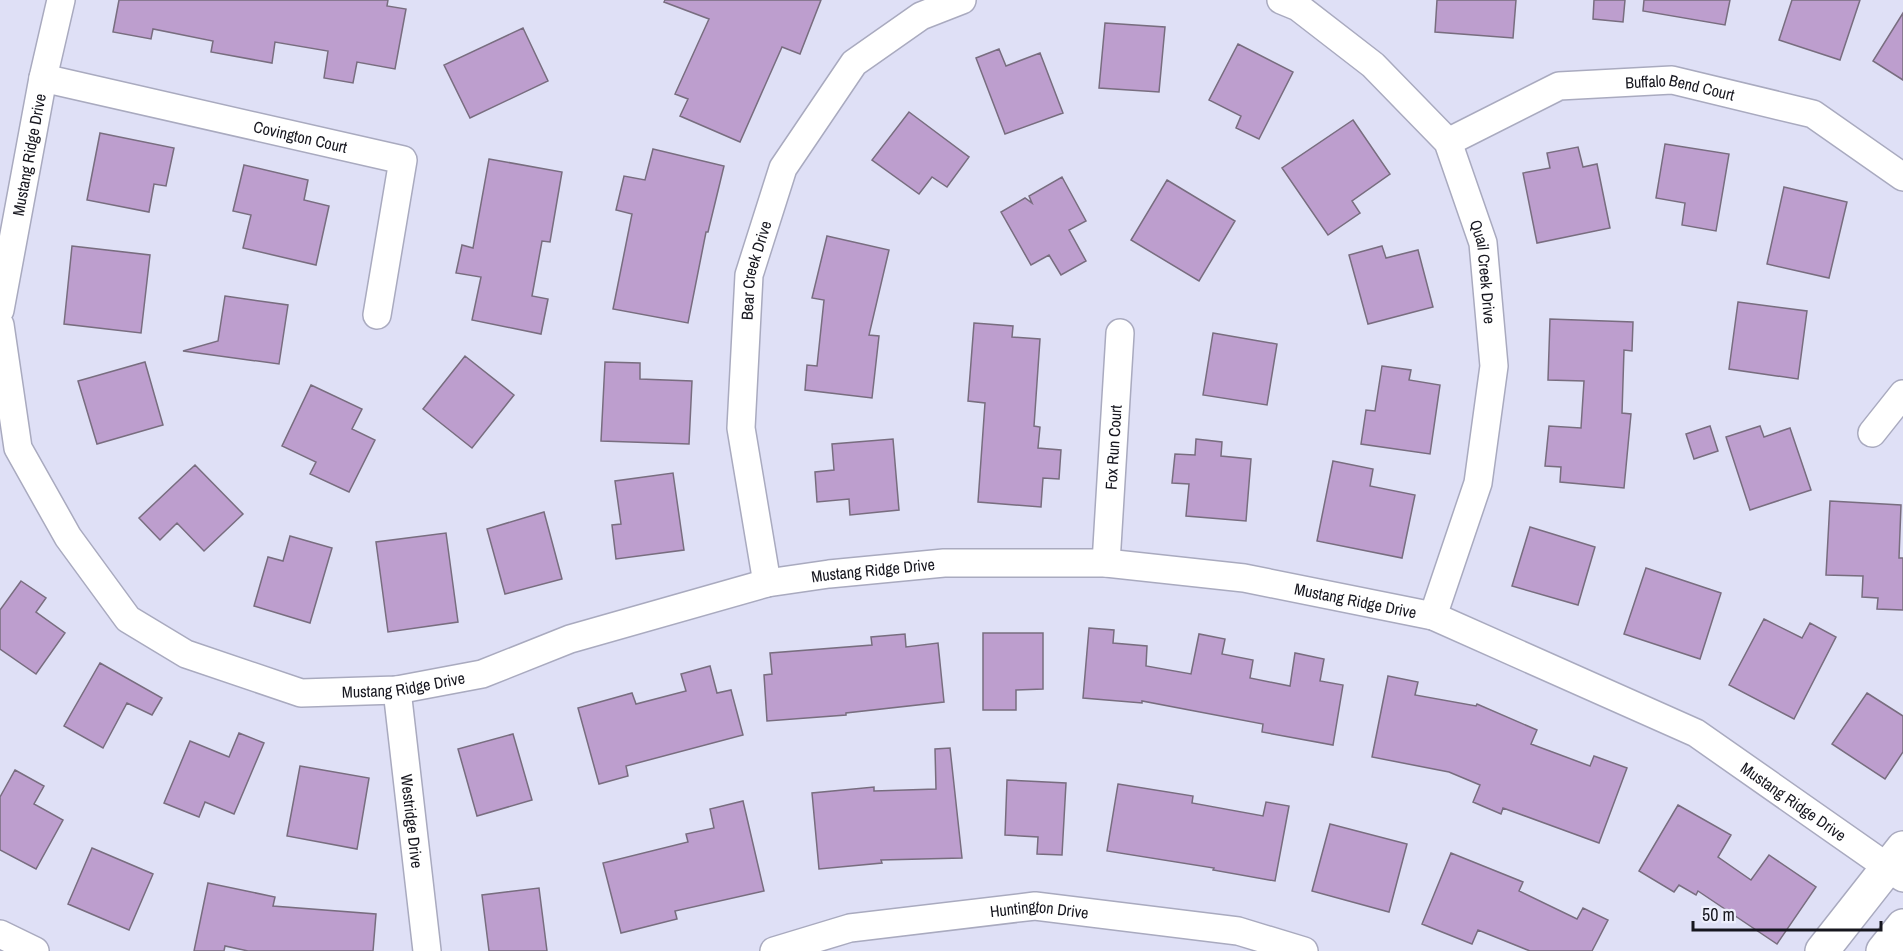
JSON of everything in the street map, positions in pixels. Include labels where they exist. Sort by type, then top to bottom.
[{"type":"main road","points":[[1822,951],[1898,864]]},
{"type":"main road","points":[[1883,951],[1903,926]]},
{"type":"street","name":"Mustang Ridge Drive","points":[[0,310],[43,78],[61,0]]},
{"type":"street","points":[[915,8],[963,0]]},
{"type":"street","name":"Quail Creek Drive","points":[[1281,0],[1298,7],[1373,65],[1448,142],[1483,243],[1494,366],[1478,483],[1433,616]]},
{"type":"street","name":"Bear Creek Drive","points":[[767,583],[741,428],[749,275],[783,168],[854,63],[915,8]]},
{"type":"street","name":"Covington Court","points":[[43,78],[403,160],[377,315]]},
{"type":"street","name":"Buffalo Bend Court","points":[[1448,142],[1559,86],[1672,80],[1813,114],[1903,177]]},
{"type":"street","name":"Mustang Ridge Drive","points":[[0,325],[9,452],[128,619],[186,654],[301,693],[397,690],[482,675],[570,639],[767,583],[829,574],[944,563],[1106,563],[1244,578],[1433,616],[1696,733],[1898,864]]},
{"type":"street","name":"Fox Run Court","points":[[1106,563],[1120,333]]},
{"type":"street","points":[[1872,433],[1903,394]]},
{"type":"street","name":"Westridge Drive","points":[[397,690],[427,951]]},
{"type":"street","name":"Huntington Drive","points":[[774,951],[850,928],[1035,906],[1304,951]]},
{"type":"street","points":[[0,934],[34,951]]},
{"type":"building","points":[[119,0],[388,0],[387,6],[406,9],[395,69],[357,62],[353,83],[324,78],[328,51],[275,42],[272,63],[211,52],[213,41],[153,29],[151,39],[113,32]]},
{"type":"building","points":[[665,0],[821,0],[800,54],[782,47],[740,142],[680,116],[688,99],[675,94],[709,19],[664,2]]},
{"type":"building","points":[[1437,0],[1516,0],[1513,38],[1435,32]]},
{"type":"building","points":[[1594,0],[1625,0],[1623,22],[1593,19]]},
{"type":"building","points":[[1644,0],[1730,0],[1725,25],[1643,11]]},
{"type":"building","points":[[1792,0],[1860,0],[1840,60],[1779,40]]},
{"type":"building","points":[[1903,13],[1903,80],[1873,61]]},
{"type":"building","points":[[1105,23],[1165,27],[1159,92],[1099,88]]},
{"type":"building","points":[[523,28],[548,81],[470,118],[444,65]]},
{"type":"building","points":[[1238,44],[1293,72],[1259,139],[1236,128],[1241,116],[1209,100]]},
{"type":"building","points":[[999,49],[1006,66],[1040,53],[1063,113],[1005,134],[976,58]]},
{"type":"building","points":[[909,112],[969,157],[947,187],[932,177],[919,194],[872,160]]},
{"type":"building","points":[[1353,120],[1390,174],[1352,201],[1360,213],[1328,235],[1282,168]]},
{"type":"building","points":[[100,133],[174,148],[166,186],[154,184],[149,212],[87,200]]},
{"type":"building","points":[[1665,144],[1729,154],[1716,231],[1682,225],[1685,203],[1656,198]]},
{"type":"building","points":[[1578,147],[1583,167],[1597,164],[1610,228],[1537,243],[1523,173],[1550,168],[1547,153]]},
{"type":"building","points":[[653,149],[724,166],[708,232],[706,232],[688,323],[613,309],[632,214],[616,210],[624,176],[645,180]]},
{"type":"building","points":[[489,159],[562,172],[550,242],[542,241],[532,296],[548,299],[541,334],[472,320],[481,277],[456,273],[462,245],[473,248]]},
{"type":"building","points":[[244,165],[308,180],[304,200],[329,206],[316,265],[243,248],[251,215],[233,211]]},
{"type":"building","points":[[1062,177],[1086,221],[1069,230],[1086,261],[1061,275],[1049,255],[1031,265],[1001,212],[1025,198],[1032,203],[1029,196]]},
{"type":"building","points":[[1167,180],[1235,221],[1199,281],[1131,240]]},
{"type":"building","points":[[1784,187],[1847,202],[1829,278],[1767,264]]},
{"type":"building","points":[[827,236],[889,250],[869,335],[879,336],[872,398],[805,390],[807,365],[817,366],[824,300],[812,298]]},
{"type":"building","points":[[72,246],[150,255],[141,333],[64,324]]},
{"type":"building","points":[[1382,246],[1386,258],[1418,250],[1433,307],[1368,324],[1349,255]]},
{"type":"building","points":[[225,296],[288,305],[279,364],[183,351],[218,341]]},
{"type":"building","points":[[1738,302],[1807,311],[1798,379],[1729,369]]},
{"type":"building","points":[[1550,319],[1633,322],[1632,351],[1624,350],[1622,413],[1631,414],[1624,488],[1560,482],[1561,467],[1545,466],[1549,426],[1581,428],[1584,381],[1548,380]]},
{"type":"building","points":[[974,323],[1013,326],[1012,337],[1040,339],[1034,426],[1040,427],[1038,448],[1061,450],[1059,479],[1043,478],[1041,507],[978,502],[985,403],[968,401]]},
{"type":"building","points":[[1213,333],[1277,344],[1267,405],[1203,395]]},
{"type":"building","points":[[465,356],[514,395],[472,448],[423,409]]},
{"type":"building","points":[[145,362],[163,425],[97,444],[78,381]]},
{"type":"building","points":[[605,362],[640,363],[640,379],[692,381],[689,444],[601,441]]},
{"type":"building","points":[[1382,366],[1411,370],[1409,380],[1440,385],[1430,454],[1361,444],[1366,410],[1375,411]]},
{"type":"building","points":[[311,385],[362,409],[352,429],[375,440],[349,492],[310,474],[316,462],[282,446]]},
{"type":"building","points":[[1710,426],[1718,451],[1694,459],[1686,434]]},
{"type":"building","points":[[1760,426],[1764,437],[1790,428],[1811,490],[1750,510],[1726,437]]},
{"type":"building","points":[[893,439],[899,510],[850,515],[849,499],[817,502],[815,472],[834,470],[832,444]]},
{"type":"building","points":[[1196,439],[1222,442],[1221,456],[1251,459],[1246,521],[1186,516],[1189,484],[1172,483],[1175,454],[1195,455]]},
{"type":"building","points":[[1333,461],[1373,469],[1370,486],[1415,495],[1402,558],[1317,541]]},
{"type":"building","points":[[195,465],[243,514],[204,551],[177,523],[160,540],[139,518]]},
{"type":"building","points":[[673,473],[684,550],[616,559],[612,525],[621,524],[615,481]]},
{"type":"building","points":[[1830,501],[1901,505],[1899,558],[1903,558],[1903,610],[1877,609],[1878,598],[1862,597],[1863,576],[1826,575]]},
{"type":"building","points":[[544,512],[562,579],[505,594],[487,529]]},
{"type":"building","points":[[1530,527],[1595,547],[1578,605],[1512,586]]},
{"type":"building","points":[[446,533],[458,622],[388,632],[376,542]]},
{"type":"building","points":[[290,536],[332,548],[310,623],[254,606],[268,557],[283,561]]},
{"type":"building","points":[[1646,568],[1721,593],[1700,659],[1624,634]]},
{"type":"building","points":[[21,581],[46,598],[36,612],[65,633],[36,674],[0,649],[0,610]]},
{"type":"building","points":[[1764,619],[1802,638],[1810,623],[1836,637],[1794,719],[1729,685]]},
{"type":"building","points":[[1089,628],[1114,630],[1113,643],[1147,646],[1146,666],[1191,674],[1199,634],[1225,639],[1222,654],[1253,660],[1250,678],[1290,686],[1295,653],[1324,659],[1320,681],[1343,685],[1333,745],[1262,732],[1263,724],[1142,701],[1142,703],[1083,698]]},
{"type":"building","points":[[983,633],[1043,633],[1043,689],[1016,690],[1016,710],[983,710]]},
{"type":"building","points":[[905,634],[906,647],[938,643],[944,702],[846,713],[846,715],[767,721],[764,675],[772,674],[770,653],[872,645],[871,637]]},
{"type":"building","points":[[100,663],[162,698],[152,715],[127,703],[103,748],[64,726]]},
{"type":"building","points":[[710,666],[717,693],[731,690],[743,735],[626,766],[628,776],[599,784],[578,708],[632,693],[636,704],[686,691],[681,674]]},
{"type":"building","points":[[1388,676],[1418,682],[1415,695],[1476,706],[1477,704],[1537,730],[1531,744],[1590,766],[1594,756],[1627,768],[1599,843],[1503,808],[1501,814],[1473,802],[1480,785],[1449,772],[1372,757]]},
{"type":"building","points":[[1867,693],[1903,716],[1903,752],[1885,779],[1832,744]]},
{"type":"building","points":[[239,733],[264,743],[234,814],[205,802],[199,817],[164,803],[190,741],[229,757]]},
{"type":"building","points":[[513,734],[532,800],[477,816],[458,749]]},
{"type":"building","points":[[950,748],[962,858],[881,860],[882,863],[819,869],[812,793],[874,787],[874,791],[936,789],[935,749]]},
{"type":"building","points":[[300,766],[369,778],[357,849],[287,836]]},
{"type":"building","points":[[15,770],[44,786],[34,804],[63,820],[36,869],[0,850],[0,797]]},
{"type":"building","points":[[1007,780],[1066,783],[1062,855],[1037,854],[1038,837],[1005,835]]},
{"type":"building","points":[[1118,784],[1193,796],[1192,803],[1263,816],[1266,802],[1289,806],[1275,881],[1213,870],[1214,868],[1107,851]]},
{"type":"building","points":[[743,801],[764,891],[675,911],[677,919],[621,933],[603,863],[688,842],[686,834],[714,828],[710,809]]},
{"type":"building","points":[[1678,805],[1731,835],[1718,857],[1751,880],[1769,855],[1816,887],[1777,944],[1698,891],[1696,895],[1679,885],[1674,892],[1639,871]]},
{"type":"building","points":[[1330,824],[1407,844],[1389,912],[1312,891]]},
{"type":"building","points":[[92,848],[153,874],[129,930],[68,904]]},
{"type":"building","points":[[1451,853],[1523,882],[1519,891],[1577,919],[1583,908],[1608,920],[1592,951],[1530,951],[1478,930],[1472,944],[1422,924]]},
{"type":"building","points":[[208,883],[275,897],[273,906],[376,914],[373,951],[248,951],[225,946],[224,951],[194,951]]},
{"type":"building","points":[[539,888],[547,951],[489,951],[482,895]]}]
